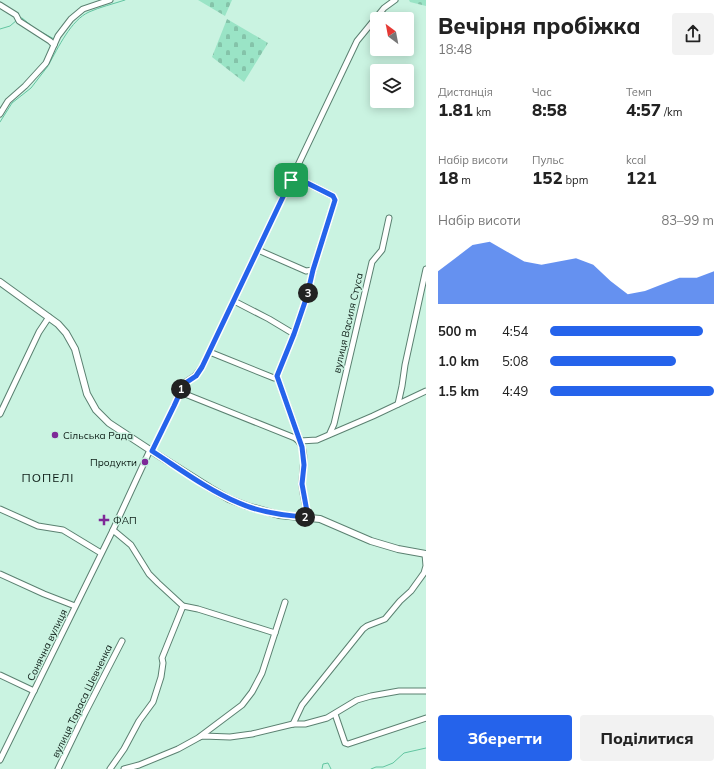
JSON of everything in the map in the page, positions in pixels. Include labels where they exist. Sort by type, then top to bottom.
[{"type":"main road","points":[[0,282],[58,324],[66,333],[75,349],[87,394],[96,410],[109,423],[151,451],[210,488],[240,504],[279,515],[320,519],[371,541],[398,549],[425,554]]},
{"type":"street","points":[[0,114],[8,101],[25,86],[46,63],[58,36],[71,19],[83,9],[110,0]]},
{"type":"street","name":"Сонячна вулиця","points":[[0,760],[184,384],[199,372],[209,353],[357,41],[384,8],[395,0]]},
{"type":"street","points":[[0,5],[54,44]]},
{"type":"street","points":[[291,180],[301,180],[333,196],[335,200],[313,270],[307,296],[294,334],[276,378],[300,441],[303,454],[304,465],[302,484],[308,517]]},
{"type":"street","name":"вулиця Василя Стуса","points":[[330,433],[334,424],[372,262],[382,250],[389,218]]},
{"type":"street","points":[[258,250],[306,271],[313,270]]},
{"type":"street","points":[[398,404],[426,269]]},
{"type":"street","points":[[234,301],[294,334]]},
{"type":"street","points":[[0,414],[39,332],[49,317]]},
{"type":"street","points":[[209,353],[276,378]]},
{"type":"street","points":[[180,392],[300,441],[317,440],[426,391]]},
{"type":"street","points":[[0,509],[38,526],[63,530],[101,554]]},
{"type":"street","points":[[113,530],[131,545],[149,574],[183,606],[198,609],[275,633]]},
{"type":"street","points":[[293,724],[302,705],[363,629],[386,619],[400,601],[411,591],[424,573],[426,566],[425,554]]},
{"type":"street","name":"Сонячна вулиця","points":[[0,574],[75,606]]},
{"type":"street","points":[[124,769],[178,749],[200,737],[242,705],[252,692],[262,673],[285,602]]},
{"type":"street","points":[[110,769],[124,749],[140,720],[153,702],[161,677],[163,664],[162,658],[183,606]]},
{"type":"street","name":"вулиця Тараса Шевченка","points":[[58,769],[122,641]]},
{"type":"street","name":"Сонячна вулиця","points":[[0,675],[34,691]]},
{"type":"street","points":[[200,737],[230,737],[252,734],[293,724],[317,722],[335,714],[357,700],[371,696],[399,691],[426,691]]},
{"type":"street","points":[[335,714],[345,743],[348,744],[426,718]]},
{"type":"green space","points":[[198,0],[232,0],[225,16]]},
{"type":"green space","points":[[409,0],[426,0],[426,6],[410,2]]},
{"type":"green space","points":[[227,19],[268,43],[244,82],[212,57]]},
{"type":"waterway","points":[[49,64],[76,21],[89,12],[125,0]]},
{"type":"waterway","points":[[19,18],[22,18],[33,27]]},
{"type":"waterway","points":[[0,29],[10,26],[17,20]]},
{"type":"waterway","points":[[36,29],[54,39]]},
{"type":"waterway","points":[[0,122],[12,103],[31,88],[48,66]]},
{"type":"waterway","points":[[371,769],[383,767],[393,763],[404,753],[426,748]]},
{"type":"waterway","points":[[322,769],[323,764],[328,763],[331,769]]},
{"type":"place","name":"Сільська Рада","points":[[55,435]]},
{"type":"place","name":"Продукти","points":[[145,462]]},
{"type":"place","name":"ФАП","points":[[104,520]]},
{"type":"district","name":"ПОПЕЛІ","points":[[48,477]]},
{"type":"route","points":[[291,180],[301,180],[333,196],[335,200],[313,270],[307,296],[277,376],[302,447],[304,465],[302,490],[308,517],[279,515],[240,504],[210,488],[152,451],[181,389],[188,380],[196,376],[202,367],[291,180]]}]
